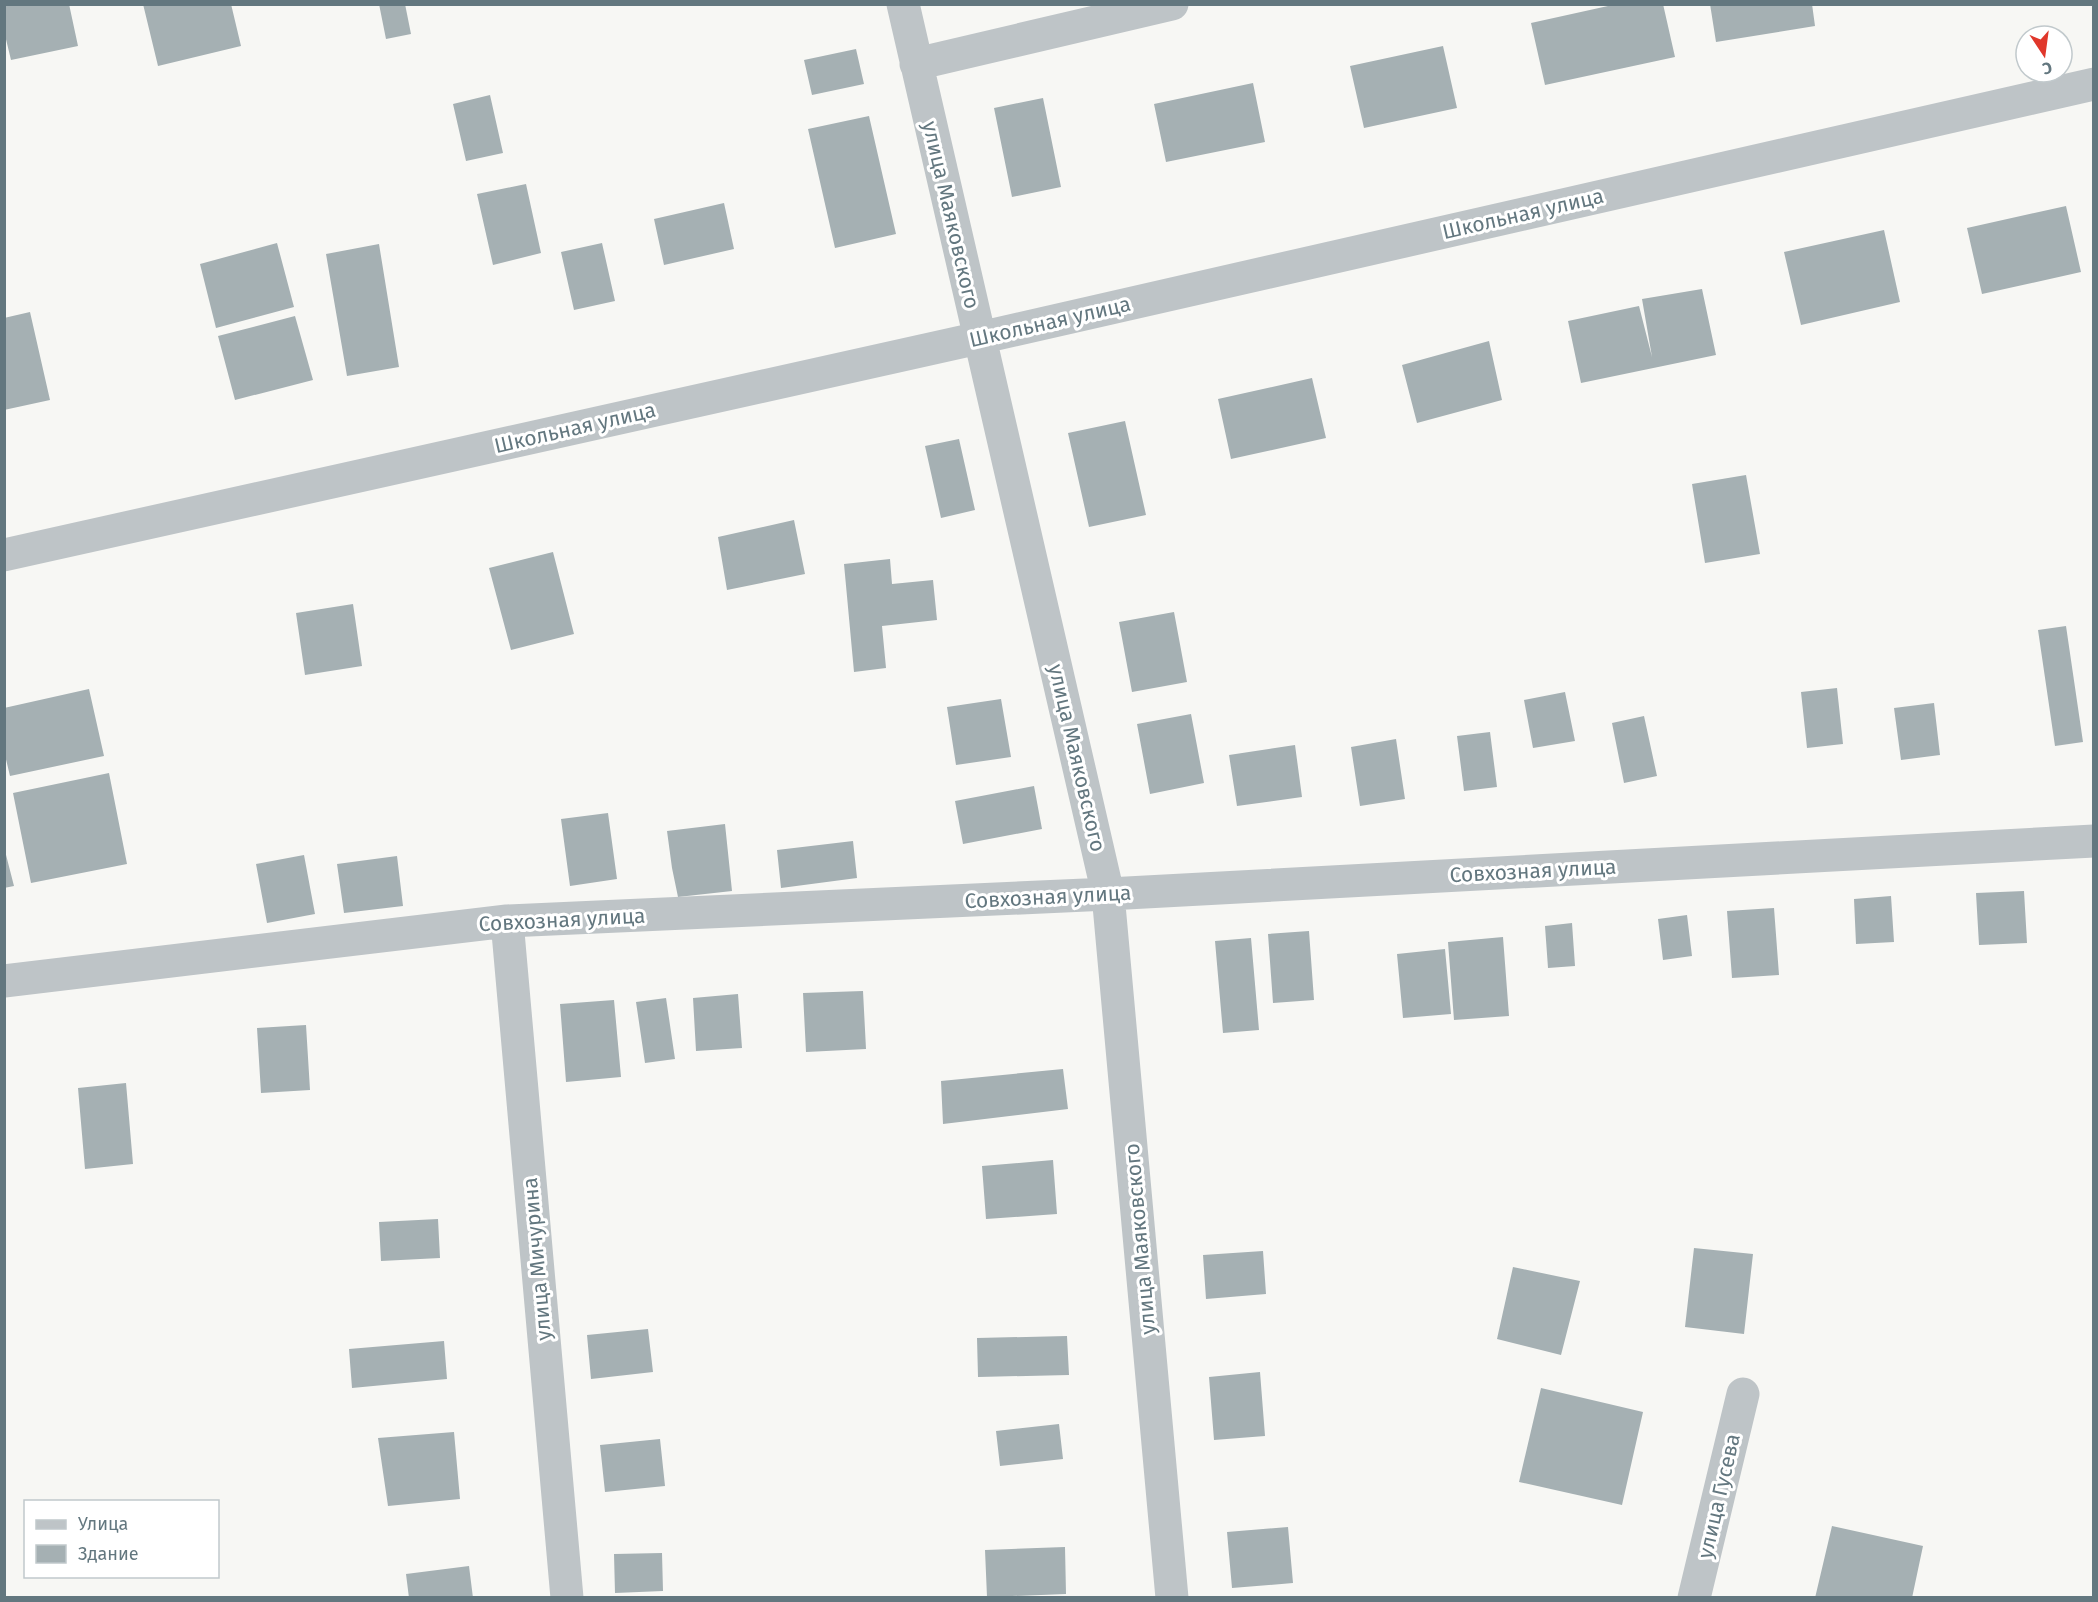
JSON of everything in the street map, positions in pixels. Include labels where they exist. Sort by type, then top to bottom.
[{"type":"street","name":"улица Маяковского","points":[[903,4],[1108,894],[1172,1598]]},
{"type":"street","points":[[916,64],[1172,4]]},
{"type":"street","name":"Школьная улица","points":[[4,555],[979,338],[2094,84]]},
{"type":"street","name":"Совхозная улица","points":[[4,981],[507,921],[1108,894],[2094,841]]},
{"type":"street","name":"улица Мичурина","points":[[507,921],[567,1598]]},
{"type":"street","name":"улица Гусева","points":[[1694,1598],[1743,1394]]},
{"type":"building","points":[[4,4],[69,4],[78,46],[11,60],[4,31]]},
{"type":"building","points":[[143,4],[231,4],[241,46],[158,66]]},
{"type":"building","points":[[379,4],[405,4],[411,34],[386,39]]},
{"type":"building","points":[[1617,4],[1663,4],[1675,57],[1545,85],[1531,23]]},
{"type":"building","points":[[1710,4],[1812,4],[1815,26],[1716,42]]},
{"type":"building","points":[[1443,46],[1457,108],[1364,128],[1350,66]]},
{"type":"building","points":[[856,49],[864,84],[812,95],[804,60]]},
{"type":"building","points":[[1253,83],[1265,142],[1166,162],[1154,104]]},
{"type":"building","points":[[490,95],[503,153],[466,161],[453,104]]},
{"type":"building","points":[[1043,98],[1061,187],[1012,197],[994,108]]},
{"type":"building","points":[[869,116],[896,234],[835,248],[808,129]]},
{"type":"building","points":[[526,184],[541,253],[493,265],[477,194]]},
{"type":"building","points":[[724,203],[734,249],[664,265],[654,219]]},
{"type":"building","points":[[2066,206],[2081,272],[1982,294],[1967,228]]},
{"type":"building","points":[[1884,230],[1900,302],[1801,325],[1784,252]]},
{"type":"building","points":[[277,243],[294,307],[216,328],[200,264]]},
{"type":"building","points":[[602,243],[615,301],[574,310],[561,252]]},
{"type":"building","points":[[379,244],[399,367],[347,376],[326,254]]},
{"type":"building","points":[[1702,289],[1716,355],[1581,383],[1568,321],[1639,306],[1652,357],[1642,299]]},
{"type":"building","points":[[30,312],[50,400],[4,410],[4,318]]},
{"type":"building","points":[[295,316],[313,380],[235,400],[218,336]]},
{"type":"building","points":[[1489,341],[1502,400],[1417,423],[1402,365]]},
{"type":"building","points":[[1312,378],[1326,438],[1231,459],[1218,399]]},
{"type":"building","points":[[1125,421],[1146,515],[1089,527],[1068,433]]},
{"type":"building","points":[[959,439],[975,510],[941,518],[925,446]]},
{"type":"building","points":[[1746,475],[1760,554],[1705,563],[1692,484]]},
{"type":"building","points":[[794,520],[805,574],[727,590],[718,537]]},
{"type":"building","points":[[553,552],[574,634],[511,650],[489,568]]},
{"type":"building","points":[[890,559],[892,584],[933,580],[937,620],[882,626],[886,668],[854,672],[844,564]]},
{"type":"building","points":[[353,604],[362,666],[305,675],[296,613]]},
{"type":"building","points":[[1174,612],[1187,682],[1132,692],[1119,622]]},
{"type":"building","points":[[2066,626],[2083,742],[2055,746],[2038,630]]},
{"type":"building","points":[[1837,688],[1843,744],[1807,748],[1801,692]]},
{"type":"building","points":[[89,689],[104,756],[10,776],[4,751],[4,708]]},
{"type":"building","points":[[1565,692],[1575,741],[1533,748],[1524,700]]},
{"type":"building","points":[[1001,699],[1011,757],[956,765],[947,707]]},
{"type":"building","points":[[1934,703],[1940,755],[1901,760],[1894,708]]},
{"type":"building","points":[[1191,714],[1204,783],[1150,794],[1137,724]]},
{"type":"building","points":[[1644,716],[1657,776],[1624,783],[1612,723]]},
{"type":"building","points":[[1490,732],[1497,787],[1464,791],[1457,736]]},
{"type":"building","points":[[1396,739],[1405,799],[1360,806],[1351,747]]},
{"type":"building","points":[[1295,745],[1302,797],[1237,806],[1229,755]]},
{"type":"building","points":[[109,773],[127,864],[31,883],[13,793]]},
{"type":"building","points":[[1034,786],[1042,829],[963,844],[955,801]]},
{"type":"building","points":[[608,813],[617,879],[570,886],[561,819]]},
{"type":"building","points":[[725,824],[732,891],[678,897],[667,831]]},
{"type":"building","points":[[853,841],[857,878],[781,888],[777,850]]},
{"type":"building","points":[[4,847],[14,886],[4,888]]},
{"type":"building","points":[[304,855],[315,914],[267,923],[256,864]]},
{"type":"building","points":[[397,856],[403,906],[344,913],[337,864]]},
{"type":"building","points":[[2024,891],[2027,943],[1979,945],[1976,893]]},
{"type":"building","points":[[1891,896],[1894,942],[1856,944],[1854,899]]},
{"type":"building","points":[[1774,908],[1779,975],[1732,978],[1727,911]]},
{"type":"building","points":[[1687,915],[1692,956],[1663,960],[1658,919]]},
{"type":"building","points":[[1572,923],[1575,966],[1548,968],[1545,926]]},
{"type":"building","points":[[1309,931],[1314,1000],[1273,1003],[1268,934]]},
{"type":"building","points":[[1503,937],[1509,1016],[1454,1020],[1448,942]]},
{"type":"building","points":[[1251,938],[1259,1030],[1223,1033],[1215,941]]},
{"type":"building","points":[[1445,949],[1451,1014],[1403,1018],[1397,954]]},
{"type":"building","points":[[863,991],[866,1049],[806,1052],[803,993]]},
{"type":"building","points":[[738,994],[742,1048],[696,1051],[693,998]]},
{"type":"building","points":[[666,998],[675,1059],[645,1063],[636,1002]]},
{"type":"building","points":[[614,1000],[621,1077],[566,1082],[560,1004]]},
{"type":"building","points":[[306,1025],[310,1090],[261,1093],[257,1028]]},
{"type":"building","points":[[1063,1069],[1068,1109],[943,1124],[941,1081]]},
{"type":"building","points":[[126,1083],[133,1164],[85,1169],[78,1088]]},
{"type":"building","points":[[1053,1160],[1057,1214],[986,1219],[982,1166]]},
{"type":"building","points":[[438,1219],[440,1258],[381,1261],[379,1222]]},
{"type":"building","points":[[1694,1248],[1753,1254],[1744,1334],[1685,1327]]},
{"type":"building","points":[[1263,1251],[1266,1294],[1206,1299],[1203,1255]]},
{"type":"building","points":[[1513,1267],[1580,1281],[1561,1355],[1497,1339]]},
{"type":"building","points":[[648,1329],[653,1372],[591,1379],[587,1335]]},
{"type":"building","points":[[1067,1336],[1069,1375],[978,1377],[977,1338]]},
{"type":"building","points":[[444,1341],[447,1379],[352,1388],[349,1349]]},
{"type":"building","points":[[1260,1372],[1265,1436],[1214,1440],[1209,1377]]},
{"type":"building","points":[[1541,1388],[1643,1412],[1622,1505],[1519,1482]]},
{"type":"building","points":[[1059,1424],[1063,1459],[1000,1466],[996,1431]]},
{"type":"building","points":[[454,1432],[460,1499],[388,1506],[378,1438]]},
{"type":"building","points":[[660,1439],[665,1486],[605,1492],[600,1445]]},
{"type":"building","points":[[1832,1526],[1923,1546],[1912,1598],[1815,1598]]},
{"type":"building","points":[[1288,1527],[1293,1583],[1232,1588],[1227,1532]]},
{"type":"building","points":[[1065,1547],[1066,1594],[987,1597],[985,1550]]},
{"type":"building","points":[[662,1553],[663,1591],[615,1593],[614,1554]]},
{"type":"building","points":[[469,1566],[473,1598],[409,1598],[406,1574]]}]
